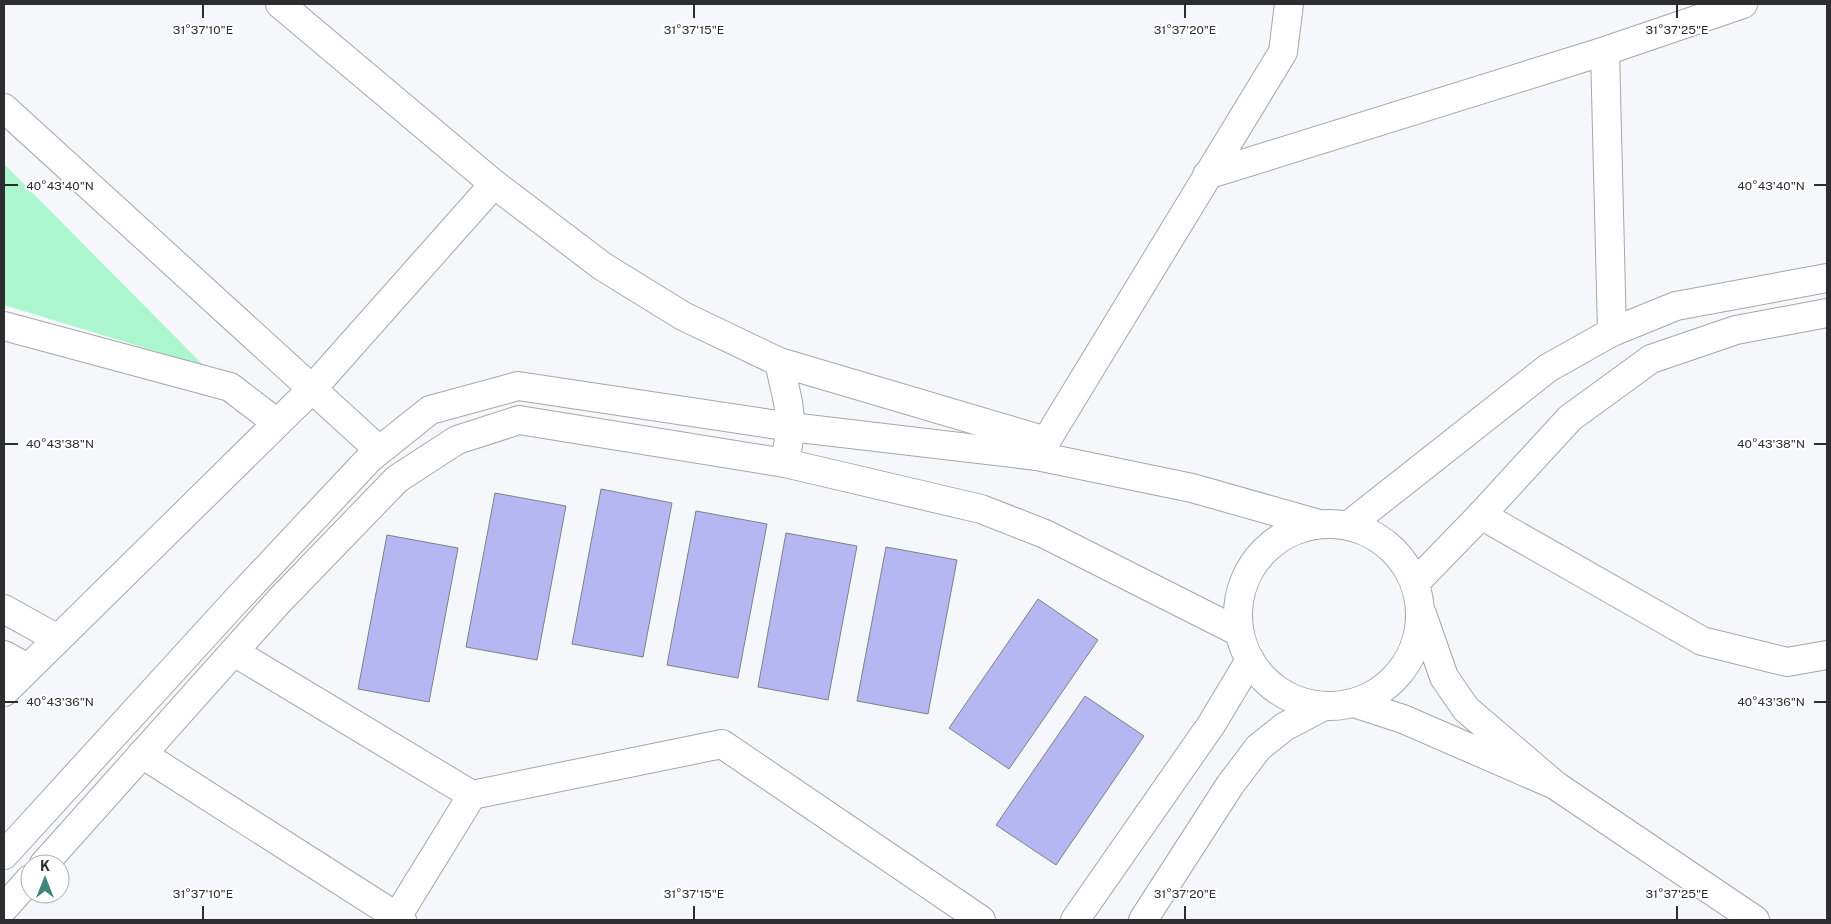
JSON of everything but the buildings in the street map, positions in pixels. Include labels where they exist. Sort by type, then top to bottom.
[{"type":"street","points":[[280,4],[494,184],[602,266],[682,316],[779,362],[1042,448],[1319,524],[1350,525],[1378,537],[1400,556],[1416,582],[1422,612],[1444,677],[1466,709],[1555,784],[1754,920]]},
{"type":"street","points":[[1042,448],[1283,52],[1289,4]]},
{"type":"street","points":[[1207,175],[1605,51],[1743,4]]},
{"type":"street","points":[[1605,51],[1612,332]]},
{"type":"street","points":[[4,108],[379,450]]},
{"type":"street","points":[[4,692],[312,389],[494,184]]},
{"type":"street","points":[[1350,525],[1548,368],[1612,332],[1676,306],[1827,278]]},
{"type":"street","points":[[1416,582],[1481,515],[1570,418],[1651,359],[1736,330],[1827,313]]},
{"type":"street","points":[[4,326],[230,387],[277,423]]},
{"type":"street","points":[[779,362],[788,402],[791,427],[786,463]]},
{"type":"street","points":[[4,854],[233,604],[370,458],[430,410],[518,386],[791,427],[1042,448]]},
{"type":"street","points":[[53,854],[280,600],[397,479],[457,440],[519,420],[786,463],[981,509],[1045,534],[1239,632]]},
{"type":"street","points":[[1481,515],[1702,641],[1787,662],[1827,655]]},
{"type":"street","points":[[1319,524],[1290,532],[1265,549],[1247,573],[1238,602],[1239,632],[1250,660],[1269,684],[1295,700],[1324,706],[1354,703],[1382,690],[1404,669],[1417,642],[1422,612]]},
{"type":"street","points":[[4,609],[58,639]]},
{"type":"street","points":[[234,652],[472,795],[722,744],[981,920]]},
{"type":"street","points":[[4,656],[28,668]]},
{"type":"street","points":[[1075,920],[1211,725],[1250,660]]},
{"type":"street","points":[[1354,703],[1403,719],[1555,784]]},
{"type":"street","points":[[1143,920],[1230,786],[1258,748],[1284,727],[1324,706]]},
{"type":"street","points":[[142,754],[398,919],[472,795]]},
{"type":"street","points":[[4,908],[20,890]]},
{"type":"green space","points":[[4,164],[204,366],[4,305]]}]
